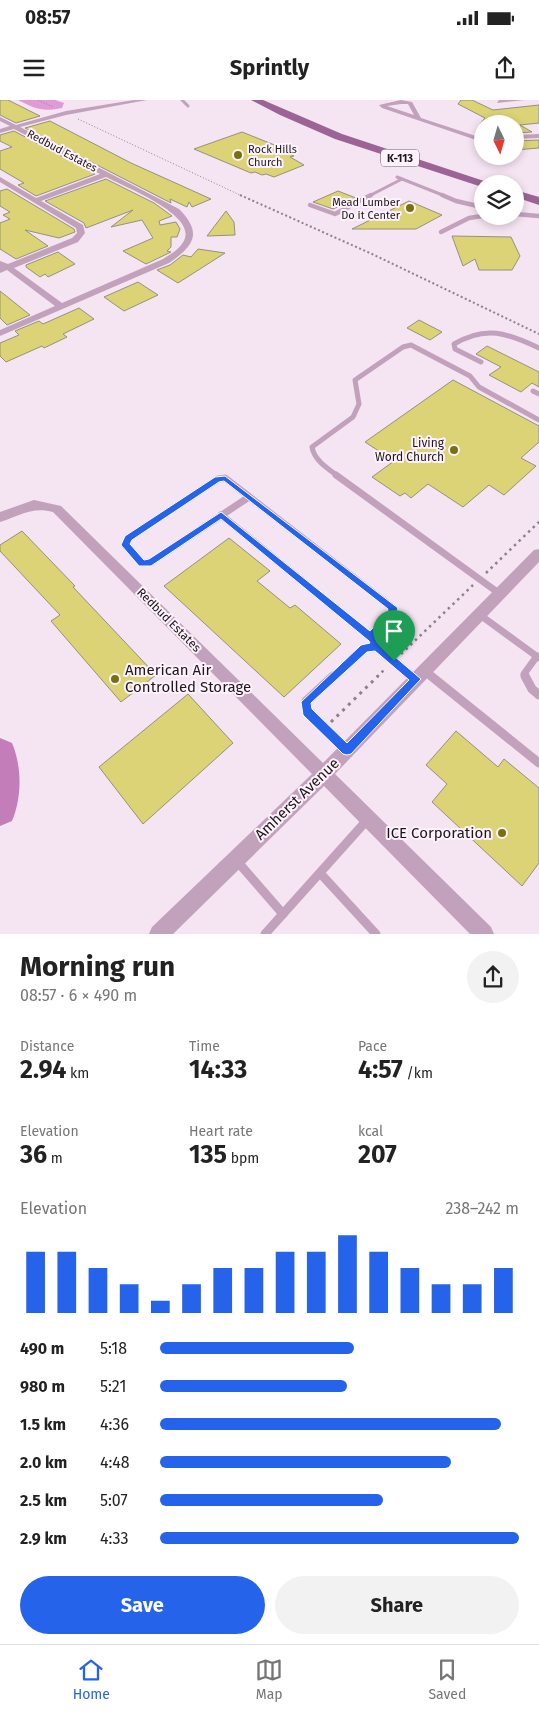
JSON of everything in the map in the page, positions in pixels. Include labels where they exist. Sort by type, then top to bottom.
[{"type":"main road","name":"K-113","points":[[256,100],[283,114],[354,144],[474,181]]},
{"type":"main road","points":[[524,196],[539,201]]},
{"type":"street","points":[[16,127],[66,112],[117,102],[144,100]]},
{"type":"street","points":[[498,102],[522,100]]},
{"type":"street","points":[[419,119],[410,103],[382,104],[384,107],[419,119],[474,137]]},
{"type":"street","name":"Redbud Estates","points":[[0,119],[182,215],[189,224],[190,235],[189,241],[180,252],[166,261],[0,333]]},
{"type":"street","name":"Redbud Estates","points":[[0,131],[16,127]]},
{"type":"street","points":[[524,137],[539,136]]},
{"type":"street","name":"Redbud Estates","points":[[36,200],[107,174]]},
{"type":"street","points":[[0,178],[80,227],[81,233],[75,240],[4,269]]},
{"type":"street","points":[[0,262],[4,269],[61,306]]},
{"type":"street","name":"Redbud Estates","points":[[0,517],[25,506],[43,504],[57,509],[484,934]]},
{"type":"street","name":"Amherst Avenue","points":[[159,934],[347,750],[539,554]]},
{"type":"lane","points":[[182,100],[188,106]]},
{"type":"lane","points":[[397,177],[456,200],[474,205]]},
{"type":"lane","points":[[310,205],[334,214],[402,179]]},
{"type":"lane","points":[[524,215],[539,216]]},
{"type":"lane","points":[[441,232],[474,217]]},
{"type":"lane","points":[[482,362],[462,354],[455,349],[454,344],[462,339],[492,332],[506,333],[539,348]]},
{"type":"lane","points":[[500,594],[324,466],[313,454],[312,447],[353,417],[359,404],[355,380],[403,347],[411,345],[470,376],[480,387],[539,420]]},
{"type":"lane","points":[[533,391],[539,394]]},
{"type":"lane","points":[[249,497],[151,562],[142,563],[126,545],[128,538],[218,479],[225,478],[393,608],[391,616],[371,636],[372,638]]},
{"type":"lane","points":[[221,515],[372,638],[376,647],[394,661],[421,675],[539,763]]},
{"type":"lane","points":[[480,615],[538,657],[524,674],[532,689],[539,695]]},
{"type":"lane","points":[[347,750],[307,712],[306,702],[364,648],[376,647]]},
{"type":"lane","points":[[265,934],[369,818]]},
{"type":"lane","points":[[235,860],[283,914]]},
{"type":"lane","points":[[320,873],[376,934]]},
{"type":"path","points":[[38,100],[539,334]]},
{"type":"path","points":[[324,728],[539,522]]},
{"type":"shaded area","points":[[18,100],[55,100],[64,103],[62,108],[44,110]]},
{"type":"building","points":[[0,100],[8,100],[40,116],[16,123],[0,115]]},
{"type":"building","points":[[461,100],[472,100],[493,110],[539,105],[539,123],[524,125],[524,115],[479,115],[458,104]]},
{"type":"building","points":[[50,121],[131,163],[211,199],[192,207],[189,202],[187,207],[170,199],[171,203],[25,128]]},
{"type":"building","points":[[524,127],[532,132],[524,132]]},
{"type":"building","points":[[14,131],[95,174],[36,196],[18,185],[24,183],[0,169],[0,151],[12,147],[0,141],[0,135]]},
{"type":"building","name":"Rock Hills Church","points":[[242,132],[282,148],[278,149],[294,156],[290,157],[304,165],[274,177],[255,172],[251,173],[194,149]]},
{"type":"building","points":[[539,140],[539,148],[524,149],[524,141]]},
{"type":"building","points":[[106,179],[154,203],[172,216],[159,221],[160,225],[176,222],[180,229],[177,237],[171,237],[171,247],[167,251],[171,252],[146,264],[123,251],[153,238],[142,220],[111,227],[133,210],[86,228],[84,223],[45,201]]},
{"type":"building","points":[[7,189],[74,229],[75,232],[59,238],[25,230],[48,246],[16,259],[0,249],[0,223],[10,219],[3,215],[10,212],[0,206],[0,191]]},
{"type":"building","points":[[338,191],[356,198],[333,209],[313,202]]},
{"type":"building","points":[[409,201],[442,215],[416,229],[352,229]]},
{"type":"building","points":[[226,211],[234,222],[235,235],[207,236]]},
{"type":"building","points":[[452,236],[511,237],[520,256],[512,270],[479,270],[475,259],[463,266]]},
{"type":"building","points":[[198,249],[225,253],[178,283],[157,270],[170,265],[183,255],[191,257]]},
{"type":"building","points":[[58,252],[75,264],[48,277],[45,274],[40,277],[26,267],[26,265]]},
{"type":"building","points":[[138,282],[158,295],[124,311],[104,297]]},
{"type":"building","points":[[0,291],[30,315],[7,325],[0,318]]},
{"type":"building","points":[[79,308],[94,319],[63,334],[67,337],[44,348],[42,346],[6,362],[0,356],[0,343],[19,335],[15,331],[39,321],[43,324]]},
{"type":"building","points":[[419,320],[442,332],[430,340],[407,328]]},
{"type":"building","points":[[487,346],[539,372],[539,387],[532,383],[521,392],[489,375],[501,367],[476,354]]},
{"type":"building","name":"Living Word Church","points":[[453,380],[539,426],[539,442],[521,458],[536,466],[504,495],[489,485],[463,507],[428,484],[411,498],[405,493],[400,496],[372,477],[394,461],[365,442]]},
{"type":"building","points":[[22,531],[156,675],[121,702],[51,621],[60,615],[0,551],[0,545]]},
{"type":"building","points":[[229,538],[270,571],[257,581],[290,608],[295,605],[341,644],[284,697],[164,586]]},
{"type":"building","points":[[188,694],[233,743],[143,824],[99,767]]},
{"type":"building","name":"ICE Corporation","points":[[456,731],[498,767],[504,759],[539,788],[539,863],[522,886],[432,802],[447,784],[426,765]]},
{"type":"waterway","points":[[0,754],[3,778],[0,809]]},
{"type":"place","name":"Rock Hills Church","points":[[238,155]]},
{"type":"place","name":"Mead Lumber Do it Center","points":[[410,208]]},
{"type":"place","name":"Living Word Church","points":[[454,450]]},
{"type":"place","name":"American Air Controlled Storage","points":[[115,679]]},
{"type":"place","name":"ICE Corporation","points":[[502,833]]},
{"type":"route","points":[[394,661],[376,647],[371,636],[391,616],[393,608],[225,478],[218,479],[128,538],[126,545],[142,563],[151,562],[221,515],[332,606],[372,638],[376,647],[364,648],[306,702],[307,712],[347,750],[416,679],[394,661]]}]
